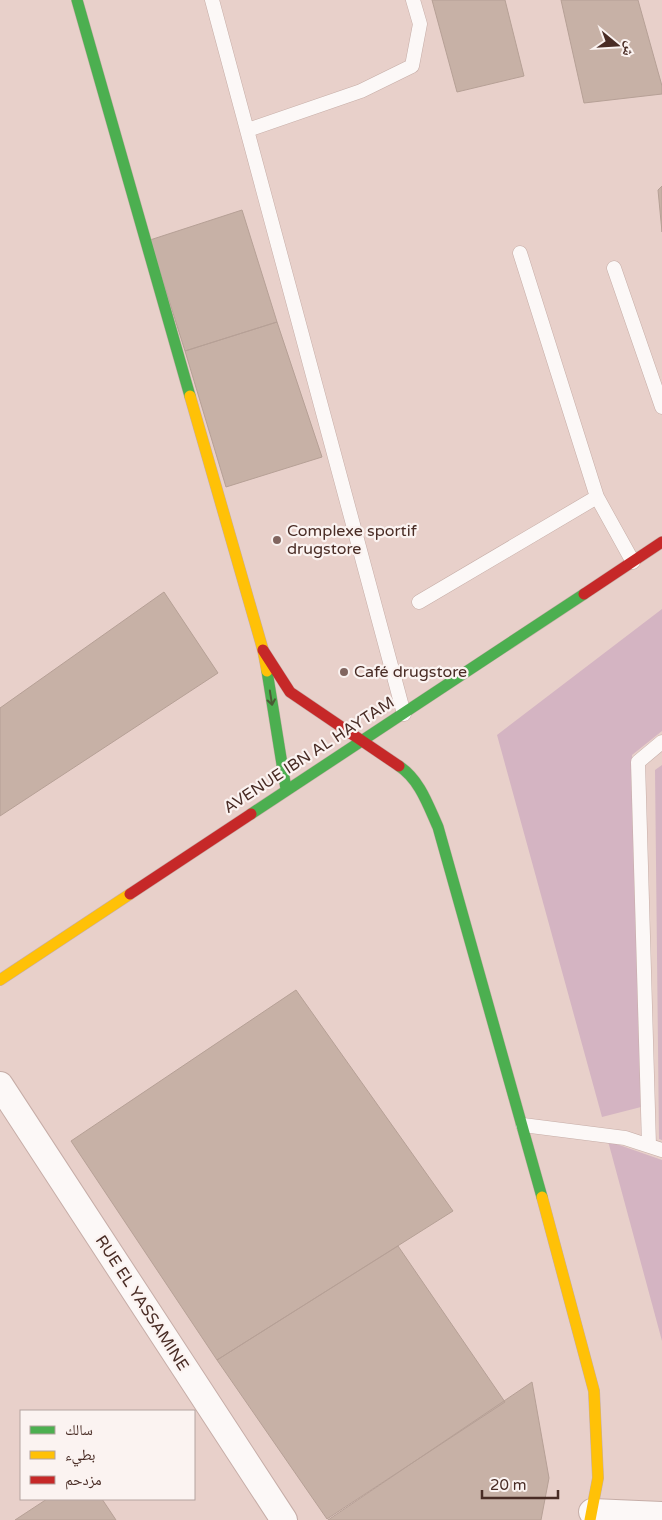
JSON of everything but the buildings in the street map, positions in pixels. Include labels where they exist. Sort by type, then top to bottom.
[{"type":"street","points":[[77,0],[263,650],[286,789]]},
{"type":"street","name":"AVENUE IBN AL HAYTAM","points":[[0,980],[662,542]]},
{"type":"street","points":[[263,650],[290,692],[315,711],[406,770],[422,789],[438,827],[523,1125],[594,1391],[598,1478],[591,1516],[662,1515]]},
{"type":"street","name":"RUE EL YASSAMINE","points":[[0,1085],[284,1520]]},
{"type":"lane","points":[[212,0],[404,714]]},
{"type":"lane","points":[[248,130],[361,91],[412,66],[420,24],[413,0]]},
{"type":"lane","points":[[520,253],[597,497],[632,562]]},
{"type":"lane","points":[[614,268],[662,407]]},
{"type":"lane","points":[[419,602],[597,497]]},
{"type":"lane","points":[[523,1125],[625,1138],[655,1148],[638,762],[662,742]]},
{"type":"shaded area","points":[[662,609],[662,731],[632,755],[641,1107],[602,1117],[497,735]]},
{"type":"shaded area","points":[[662,765],[662,1140],[659,1139],[655,770]]},
{"type":"shaded area","points":[[608,1141],[662,1160],[662,1341]]},
{"type":"traffic: fast","points":[[77,0],[190,396]]},
{"type":"traffic: fast","points":[[251,814],[584,594]]},
{"type":"traffic: fast","points":[[267,671],[286,789]]},
{"type":"traffic: fast","points":[[399,766],[413,778],[427,802],[438,827],[542,1197]]},
{"type":"traffic: slow","points":[[190,396],[263,650],[267,671]]},
{"type":"traffic: slow","points":[[0,980],[130,894]]},
{"type":"traffic: slow","points":[[542,1197],[594,1391],[598,1478],[590,1520]]},
{"type":"traffic: jam","points":[[584,594],[662,542]]},
{"type":"traffic: jam","points":[[263,650],[290,692],[399,766]]},
{"type":"traffic: jam","points":[[130,894],[251,814]]},
{"type":"place","name":"Complexe sportif drugstore","points":[[277,540]]},
{"type":"place","name":"Café drugstore","points":[[344,672]]}]
